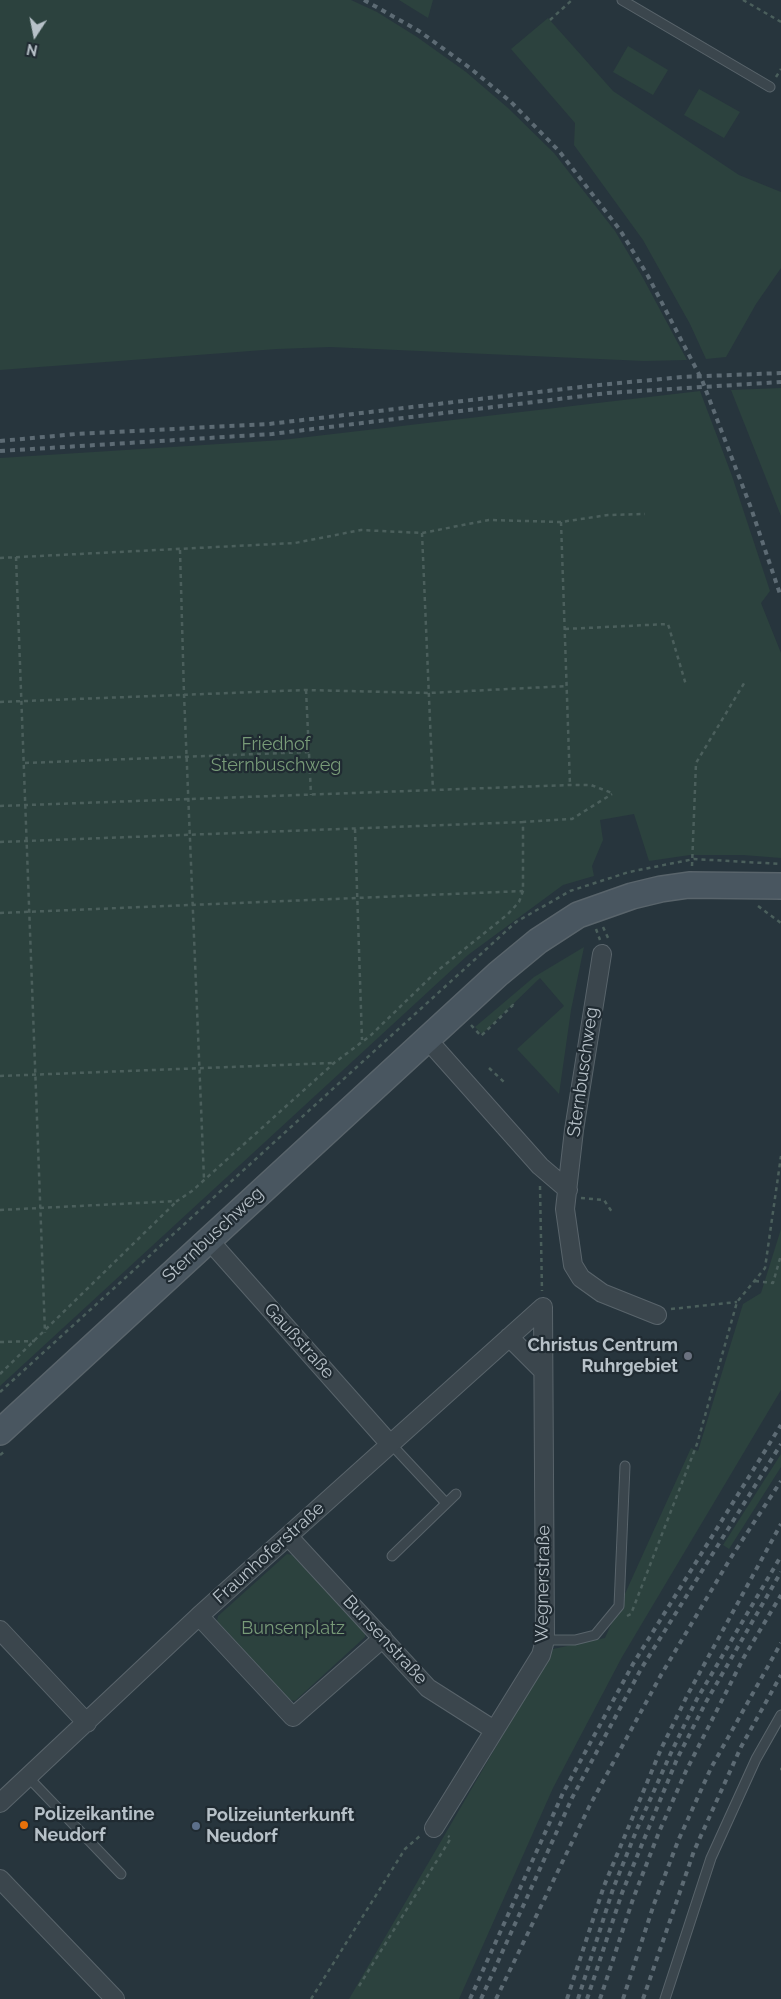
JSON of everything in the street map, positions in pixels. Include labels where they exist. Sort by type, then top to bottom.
[{"type":"main road","name":"Sternbuschweg","points":[[0,1432],[498,974],[556,928],[578,916],[611,903],[661,889],[689,885],[781,886]]},
{"type":"street","name":"Sternbuschweg","points":[[605,947],[577,1110],[572,1194],[565,1209],[573,1265],[581,1278],[602,1293],[657,1314]]},
{"type":"street","points":[[427,1039],[540,1166],[572,1194]]},
{"type":"street","name":"Gaußstraße","points":[[208,1239],[390,1443]]},
{"type":"street","name":"Fraunhoferstraße","points":[[0,1803],[199,1616],[543,1307]]},
{"type":"street","name":"Wegnerstraße","points":[[434,1828],[540,1655],[546,1640],[543,1307]]},
{"type":"street","points":[[509,1336],[543,1370]]},
{"type":"street","name":"Bunsenstraße","points":[[288,1536],[428,1688],[494,1730]]},
{"type":"street","points":[[199,1616],[293,1717],[383,1638]]},
{"type":"street","points":[[0,1630],[87,1723]]},
{"type":"street","points":[[0,1878],[116,1999]]},
{"type":"lane","points":[[622,0],[770,87]]},
{"type":"lane","points":[[390,1443],[446,1503]]},
{"type":"lane","points":[[546,1640],[575,1640],[595,1635],[619,1606],[625,1466]]},
{"type":"lane","points":[[392,1556],[456,1494]]},
{"type":"lane","points":[[665,1999],[711,1858],[756,1759],[781,1715]]},
{"type":"lane","points":[[28,1777],[121,1874]]},
{"type":"path","points":[[550,20],[572,0]]},
{"type":"path","points":[[743,0],[781,22]]},
{"type":"path","points":[[0,558],[295,543],[362,530],[422,533],[488,520],[561,522],[608,514],[645,514]]},
{"type":"path","points":[[561,522],[570,785]]},
{"type":"path","points":[[422,533],[433,791]]},
{"type":"path","points":[[180,550],[186,757],[204,1179]]},
{"type":"path","points":[[16,557],[45,1333]]},
{"type":"path","points":[[565,629],[668,624],[686,685]]},
{"type":"path","points":[[689,885],[694,859],[696,763],[746,680]]},
{"type":"path","points":[[0,702],[306,690],[429,693],[567,686]]},
{"type":"path","points":[[306,690],[311,794]]},
{"type":"path","points":[[25,763],[309,752]]},
{"type":"path","points":[[0,806],[570,785],[591,785],[612,794],[572,819],[0,842]]},
{"type":"path","points":[[0,1374],[45,1333],[177,1201],[334,1063],[353,1050],[362,1040],[370,1036],[436,972],[508,914],[519,902],[523,892],[523,822]]},
{"type":"path","points":[[355,829],[362,1040]]},
{"type":"path","points":[[0,1392],[516,922],[570,891],[629,872],[694,859],[781,864]]},
{"type":"path","points":[[0,913],[523,892]]},
{"type":"path","points":[[755,902],[763,903]]},
{"type":"path","points":[[605,947],[596,929],[607,924]]},
{"type":"path","points":[[603,926],[605,947]]},
{"type":"path","points":[[470,1024],[481,1036],[514,1006]]},
{"type":"path","points":[[0,1076],[334,1063]]},
{"type":"path","points":[[489,1068],[504,1082]]},
{"type":"path","points":[[603,1627],[631,1614],[697,1444],[737,1302],[765,1268],[781,1156]]},
{"type":"path","points":[[540,1184],[543,1307]]},
{"type":"path","points":[[572,1194],[604,1200],[612,1212]]},
{"type":"path","points":[[0,1210],[177,1201]]},
{"type":"path","points":[[755,1281],[773,1283],[781,1255]]},
{"type":"path","points":[[657,1314],[663,1310],[737,1302]]},
{"type":"path","points":[[0,1342],[36,1341]]},
{"type":"path","points":[[312,1999],[405,1849],[415,1838],[434,1828],[451,1838],[359,1986]]},
{"type":"green space","points":[[0,0],[351,0],[377,12],[417,37],[466,72],[508,108],[554,153],[615,231],[643,278],[687,360],[644,361],[330,347],[277,349],[0,370]]},
{"type":"green space","points":[[399,0],[433,0],[428,18]]},
{"type":"green space","points":[[548,18],[613,91],[739,175],[781,192],[781,268],[756,304],[726,357],[706,359],[690,324],[643,240],[574,145],[575,123],[511,49]]},
{"type":"green space","points":[[628,46],[668,70],[653,95],[613,72]]},
{"type":"green space","points":[[699,89],[740,112],[724,138],[684,115]]},
{"type":"green space","points":[[781,388],[781,516],[731,390]]},
{"type":"green space","name":"Friedhof Sternbuschweg","points":[[700,391],[732,476],[770,591],[761,603],[781,653],[781,858],[743,855],[690,855],[649,861],[634,814],[600,820],[603,840],[592,866],[594,876],[563,885],[468,955],[0,1386],[0,458],[282,440]]},
{"type":"green space","points":[[584,947],[571,1010],[559,1094],[517,1049],[564,1006],[540,978],[482,1034],[475,1027],[534,977]]},
{"type":"green space","points":[[781,1229],[781,1390],[622,1657],[553,1788],[459,1999],[349,1999],[553,1649],[605,1638],[691,1448],[698,1451],[743,1304],[761,1293]]},
{"type":"green space","points":[[781,1454],[781,1467],[729,1549],[723,1545]]},
{"type":"green space","name":"Bunsenplatz","points":[[287,1554],[292,1555],[365,1633],[365,1637],[295,1701],[290,1700],[217,1621],[218,1616]]},
{"type":"railway","points":[[364,0],[419,31],[470,68],[511,102],[559,151],[620,230],[648,276],[702,380],[751,508],[781,597]]},
{"type":"railway","points":[[0,441],[76,434],[269,424],[589,386],[682,377],[781,373]]},
{"type":"railway","points":[[0,451],[272,434],[608,393],[781,382]]},
{"type":"railway","points":[[470,1999],[563,1793],[633,1664],[781,1425]]},
{"type":"railway","points":[[481,1999],[572,1798],[641,1669],[781,1444]]},
{"type":"railway","points":[[496,1999],[589,1807],[661,1675],[730,1559],[781,1481]]},
{"type":"railway","points":[[567,1999],[604,1886],[661,1749],[688,1694],[781,1524]]},
{"type":"railway","points":[[578,1999],[613,1889],[670,1755],[697,1699],[781,1556]]},
{"type":"railway","points":[[587,1999],[622,1893],[677,1759],[706,1702],[781,1572]]},
{"type":"railway","points":[[600,1999],[633,1899],[659,1832],[686,1771],[744,1657],[781,1595]]},
{"type":"railway","points":[[623,1999],[654,1904],[678,1841],[711,1768],[781,1643]]},
{"type":"railway","points":[[643,1999],[694,1851],[741,1747],[781,1675]]},
{"type":"place","name":"Christus Centrum Ruhrgebiet","points":[[688,1356]]},
{"type":"place","name":"Polizeikantine Neudorf","points":[[24,1825]]},
{"type":"place","name":"Polizeiunterkunft Neudorf","points":[[196,1826]]}]
